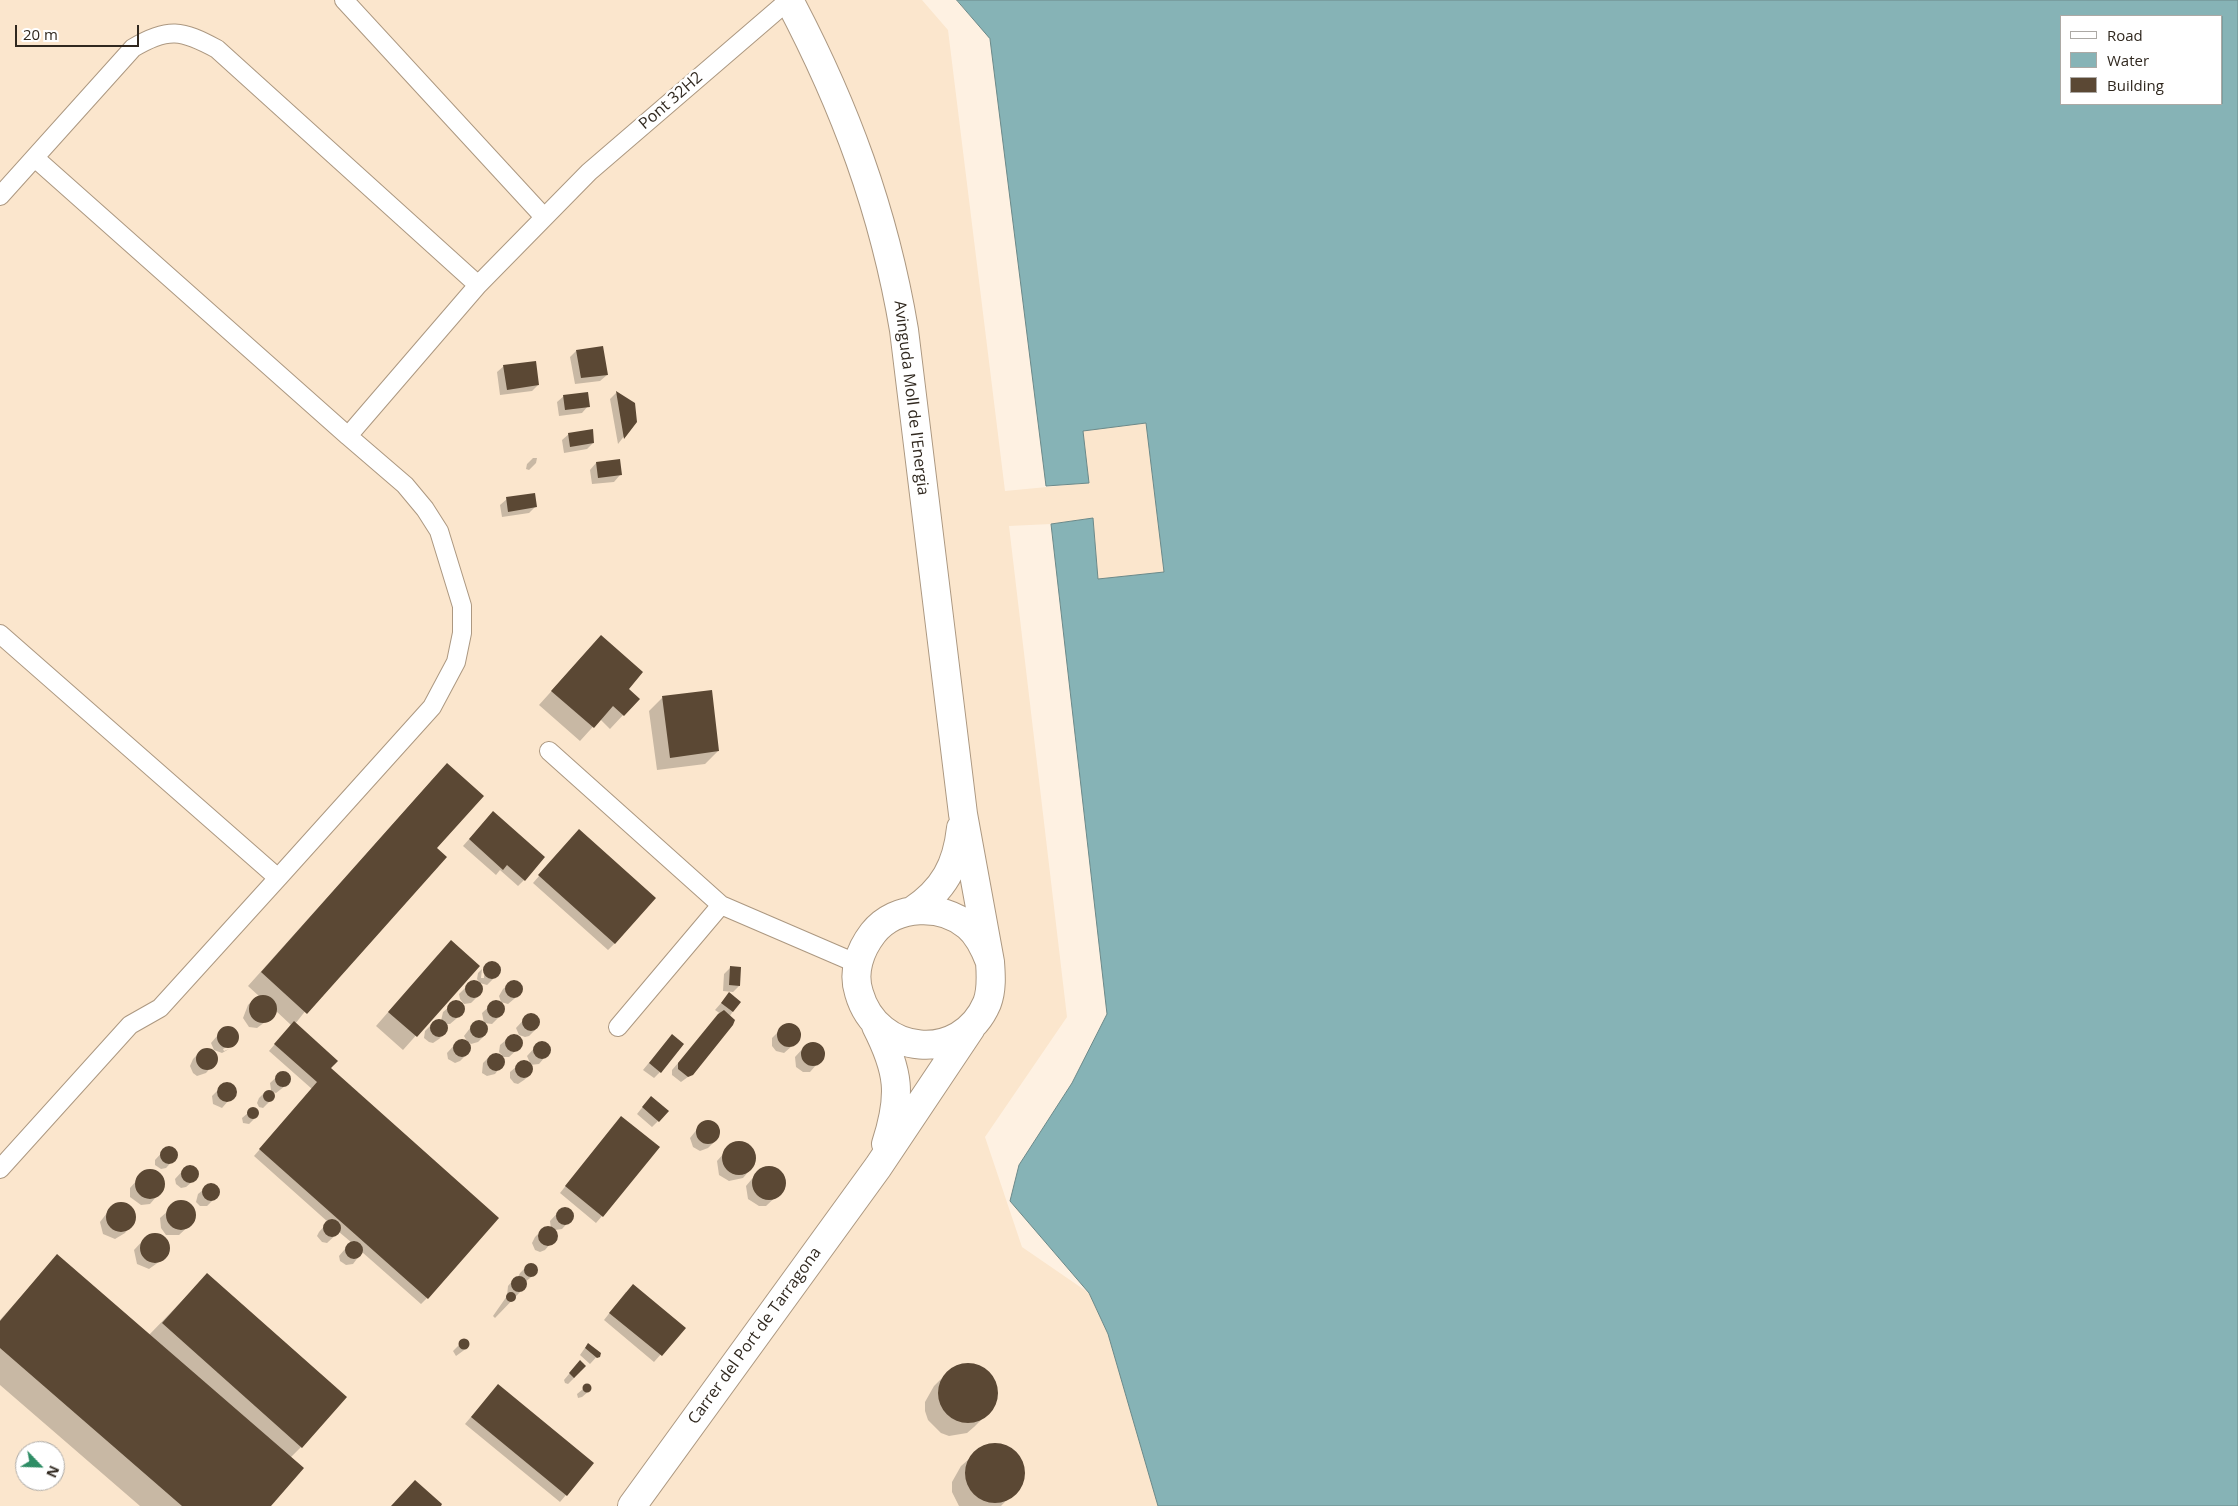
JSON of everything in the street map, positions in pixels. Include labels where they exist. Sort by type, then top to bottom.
[{"type":"street","name":"Avinguda Moll de l'Energia","points":[[789,0],[818,55],[843,112],[883,227],[897,288],[963,814],[990,962],[991,982],[988,995],[977,1020],[960,1035],[939,1044],[916,1045],[894,1039],[876,1026],[863,1008],[857,986],[858,964],[864,945],[877,928],[893,917],[912,910],[930,899],[943,884],[959,846],[963,814]]},
{"type":"street","name":"Avinguda Moll de l'Energia","points":[[912,910],[933,910],[952,916],[964,923],[982,943],[990,962]]},
{"type":"street","name":"Carrer del Port de Tarragona","points":[[632,1506],[878,1167],[977,1020]]},
{"type":"street","name":"Carrer del Port de Tarragona","points":[[876,1026],[891,1056],[896,1079],[892,1126],[878,1167]]},
{"type":"lane","points":[[344,0],[544,217]]},
{"type":"lane","name":"Pont 32H2","points":[[348,436],[478,285],[544,217],[608,154],[789,0]]},
{"type":"lane","points":[[0,196],[133,48],[149,38],[172,33],[193,36],[217,49],[478,285]]},
{"type":"lane","points":[[0,1169],[130,1025],[160,1008],[432,707],[456,662],[462,633],[462,606],[439,531],[425,509],[405,486],[35,158]]},
{"type":"lane","points":[[0,634],[278,878]]},
{"type":"lane","points":[[549,751],[721,905],[858,964]]},
{"type":"lane","points":[[618,1027],[721,905]]},
{"type":"shaded area","points":[[0,0],[922,0],[948,30],[1005,491],[1089,483],[1082,431],[1146,422],[1164,572],[1098,579],[1093,518],[1051,524],[1009,526],[1067,1017],[985,1137],[1022,1247],[1089,1293],[1108,1334],[1158,1506],[0,1506]]},
{"type":"water","points":[[957,0],[2238,0],[2238,1506],[1158,1506],[1108,1334],[1089,1293],[1010,1201],[1019,1165],[1072,1083],[1107,1014],[1051,524],[1093,518],[1098,579],[1164,572],[1146,423],[1083,431],[1089,483],[1046,486],[990,39]]},
{"type":"building","points":[[603,346],[608,375],[581,378],[576,350]]},
{"type":"building","points":[[536,361],[539,385],[507,390],[503,365]]},
{"type":"building","points":[[616,391],[635,403],[637,422],[624,439]]},
{"type":"building","points":[[588,392],[590,407],[565,410],[563,395]]},
{"type":"building","points":[[593,429],[594,443],[570,447],[568,433]]},
{"type":"building","points":[[620,459],[622,475],[598,478],[596,462]]},
{"type":"building","points":[[535,493],[537,507],[508,512],[506,497]]},
{"type":"building","points":[[601,635],[643,672],[629,689],[640,699],[624,716],[613,706],[594,728],[551,691]]},
{"type":"building","points":[[712,690],[719,751],[670,758],[662,696]]},
{"type":"building","points":[[447,763],[484,796],[437,848],[447,857],[307,1014],[261,972]]},
{"type":"building","points":[[493,811],[545,857],[525,881],[507,865],[503,870],[469,839]]},
{"type":"building","points":[[579,829],[656,898],[615,944],[538,875]]},
{"type":"building","points":[[451,940],[480,966],[417,1037],[388,1012]]},
{"type":"building","points":[[492,961],[500,966],[501,970],[496,978],[492,979],[484,974],[483,970],[488,962]]},
{"type":"building","points":[[730,966],[741,967],[740,986],[729,985]]},
{"type":"building","points":[[474,980],[480,983],[483,989],[480,995],[474,998],[468,995],[465,989],[468,983]]},
{"type":"building","points":[[514,980],[520,983],[523,989],[520,995],[514,998],[508,995],[505,989],[508,983]]},
{"type":"building","points":[[729,992],[741,1002],[733,1012],[721,1003]]},
{"type":"building","points":[[263,995],[273,999],[277,1009],[273,1019],[263,1023],[253,1019],[249,1009],[253,999]]},
{"type":"building","points":[[456,1000],[462,1003],[465,1009],[462,1015],[456,1018],[450,1015],[447,1009],[450,1003]]},
{"type":"building","points":[[496,1000],[502,1003],[505,1009],[502,1015],[496,1018],[490,1015],[487,1009],[490,1003]]},
{"type":"building","points":[[724,1010],[735,1020],[733,1025],[693,1075],[688,1077],[678,1069],[678,1063],[718,1014]]},
{"type":"building","points":[[531,1013],[537,1016],[540,1022],[537,1028],[531,1031],[525,1028],[522,1022],[525,1016]]},
{"type":"building","points":[[439,1019],[445,1022],[448,1028],[445,1034],[439,1037],[433,1034],[430,1028],[433,1022]]},
{"type":"building","points":[[479,1020],[485,1023],[488,1029],[485,1035],[479,1038],[473,1035],[470,1029],[473,1023]]},
{"type":"building","points":[[294,1021],[338,1061],[331,1068],[499,1218],[428,1299],[259,1149],[317,1082],[274,1044]]},
{"type":"building","points":[[789,1023],[798,1026],[801,1035],[798,1044],[789,1047],[780,1044],[777,1035],[780,1026]]},
{"type":"building","points":[[228,1026],[236,1029],[239,1037],[236,1045],[228,1048],[220,1045],[217,1037],[220,1029]]},
{"type":"building","points":[[514,1034],[520,1037],[523,1043],[520,1049],[514,1052],[508,1049],[505,1043],[508,1037]]},
{"type":"building","points":[[672,1034],[684,1044],[661,1073],[649,1063]]},
{"type":"building","points":[[462,1039],[468,1042],[471,1048],[468,1054],[462,1057],[456,1054],[453,1048],[456,1042]]},
{"type":"building","points":[[542,1041],[548,1044],[551,1050],[548,1056],[542,1059],[536,1056],[533,1050],[536,1044]]},
{"type":"building","points":[[813,1042],[822,1045],[825,1054],[822,1063],[813,1066],[804,1063],[801,1054],[804,1045]]},
{"type":"building","points":[[207,1048],[215,1051],[218,1059],[215,1067],[207,1070],[199,1067],[196,1059],[199,1051]]},
{"type":"building","points":[[496,1053],[502,1056],[505,1062],[502,1068],[496,1071],[490,1068],[487,1062],[490,1056]]},
{"type":"building","points":[[524,1060],[532,1065],[533,1069],[528,1077],[524,1078],[516,1073],[515,1069],[520,1061]]},
{"type":"building","points":[[283,1071],[289,1073],[291,1079],[289,1085],[283,1087],[277,1085],[275,1079],[277,1073]]},
{"type":"building","points":[[227,1082],[234,1085],[237,1092],[234,1099],[227,1102],[220,1099],[217,1092],[220,1085]]},
{"type":"building","points":[[267,1090],[271,1090],[275,1096],[271,1102],[267,1102],[263,1098],[263,1094]]},
{"type":"building","points":[[651,1096],[669,1111],[659,1122],[642,1107]]},
{"type":"building","points":[[251,1107],[255,1107],[259,1113],[255,1119],[251,1119],[247,1115],[247,1111]]},
{"type":"building","points":[[621,1116],[660,1147],[603,1217],[565,1186]]},
{"type":"building","points":[[708,1120],[717,1123],[720,1132],[717,1141],[708,1144],[699,1141],[696,1132],[699,1123]]},
{"type":"building","points":[[739,1141],[746,1142],[751,1146],[755,1151],[755,1165],[751,1170],[746,1174],[739,1175],[732,1174],[727,1170],[723,1165],[722,1158],[723,1151],[727,1146],[732,1142]]},
{"type":"building","points":[[169,1146],[175,1149],[178,1155],[175,1161],[169,1164],[163,1161],[160,1155],[163,1149]]},
{"type":"building","points":[[190,1165],[196,1168],[199,1174],[196,1180],[190,1183],[184,1180],[181,1174],[184,1168]]},
{"type":"building","points":[[769,1166],[776,1167],[781,1171],[785,1176],[785,1190],[781,1195],[776,1199],[769,1200],[762,1199],[757,1195],[753,1190],[752,1183],[753,1176],[757,1171],[762,1167]]},
{"type":"building","points":[[150,1169],[161,1173],[165,1184],[161,1195],[150,1199],[139,1195],[135,1184],[139,1173]]},
{"type":"building","points":[[211,1183],[217,1186],[220,1192],[217,1198],[211,1201],[205,1198],[202,1192],[205,1186]]},
{"type":"building","points":[[181,1200],[192,1204],[196,1215],[192,1226],[181,1230],[170,1226],[166,1215],[170,1204]]},
{"type":"building","points":[[121,1202],[132,1206],[136,1217],[132,1228],[121,1232],[110,1228],[106,1217],[110,1206]]},
{"type":"building","points":[[565,1207],[571,1210],[574,1216],[571,1222],[565,1225],[559,1222],[556,1216],[559,1210]]},
{"type":"building","points":[[332,1219],[338,1222],[341,1228],[338,1234],[332,1237],[326,1234],[323,1228],[326,1222]]},
{"type":"building","points":[[548,1226],[555,1229],[558,1236],[555,1243],[548,1246],[541,1243],[538,1236],[541,1229]]},
{"type":"building","points":[[155,1233],[166,1237],[170,1248],[166,1259],[155,1263],[144,1259],[140,1248],[144,1237]]},
{"type":"building","points":[[350,1241],[358,1241],[363,1246],[361,1257],[350,1259],[345,1254],[345,1246]]},
{"type":"building","points":[[57,1254],[304,1468],[271,1506],[182,1506],[0,1348],[0,1321]]},
{"type":"building","points":[[531,1263],[536,1265],[538,1270],[536,1275],[531,1277],[526,1275],[524,1270],[526,1265]]},
{"type":"building","points":[[207,1273],[347,1397],[302,1448],[162,1323]]},
{"type":"building","points":[[519,1276],[527,1284],[519,1292],[511,1284]]},
{"type":"building","points":[[633,1284],[686,1328],[662,1356],[609,1313]]},
{"type":"building","points":[[509,1292],[513,1292],[516,1297],[515,1301],[509,1302],[506,1299],[506,1295]]},
{"type":"building","points":[[464,1338],[470,1344],[464,1350],[458,1344]]},
{"type":"building","points":[[588,1343],[601,1353],[600,1357],[597,1358],[585,1348]]},
{"type":"building","points":[[580,1360],[586,1366],[574,1378],[569,1373]]},
{"type":"building","points":[[968,1363],[985,1368],[993,1376],[998,1393],[993,1410],[985,1418],[968,1423],[951,1418],[943,1410],[938,1393],[943,1376],[951,1368]]},
{"type":"building","points":[[587,1383],[592,1388],[587,1393],[582,1388]]},
{"type":"building","points":[[498,1384],[594,1463],[567,1496],[471,1417]]},
{"type":"building","points":[[995,1443],[1012,1448],[1020,1456],[1025,1473],[1020,1490],[1012,1498],[995,1503],[978,1498],[970,1490],[965,1473],[970,1456],[978,1448]]},
{"type":"building","points":[[415,1480],[442,1504],[441,1506],[391,1506]]}]
